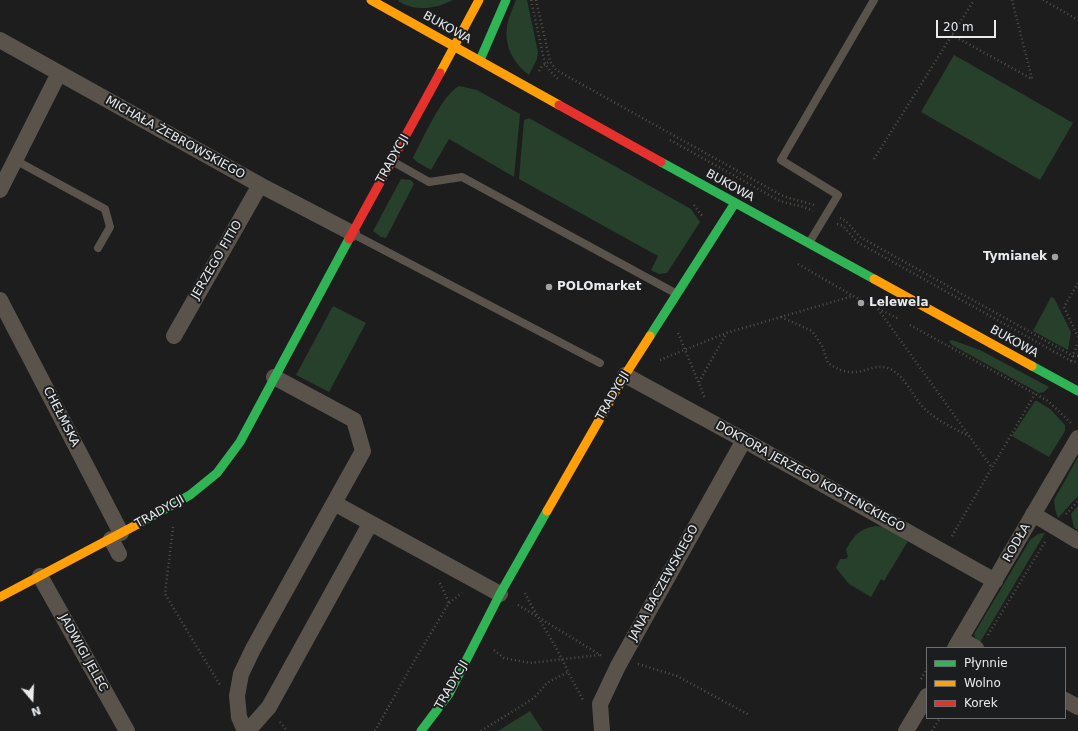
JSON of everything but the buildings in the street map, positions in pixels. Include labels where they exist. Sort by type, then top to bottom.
[{"type":"street","name":"BUKOWA","points":[[371,0],[735,203],[1078,391]]},
{"type":"street","name":"TRADYCJI","points":[[1,595],[116,536],[190,495],[217,473],[240,442],[479,0]]},
{"type":"street","points":[[480,60],[506,0]]},
{"type":"street","name":"MICHAŁA ŻEBROWSKIEGO","points":[[0,40],[260,185],[352,233]]},
{"type":"street","points":[[0,190],[58,73]]},
{"type":"street","name":"JERZEGO FITIO","points":[[174,336],[260,185]]},
{"type":"street","name":"TRADYCJI","points":[[420,731],[426,726],[449,694],[500,594],[625,375],[735,203]]},
{"type":"street","name":"CHEŁMSKA","points":[[0,300],[116,536],[119,554]]},
{"type":"street","name":"DOKTORA JERZEGO KOSTENCKIEGO","points":[[625,375],[744,440],[995,582]]},
{"type":"street","points":[[274,377],[354,420],[363,451],[253,649],[241,674],[237,696],[239,717],[246,731],[269,707],[370,524]]},
{"type":"street","name":"RODŁA","points":[[958,643],[995,582],[1033,514],[1074,430]]},
{"type":"street","name":"JANA BACZEWSKIEGO","points":[[602,724],[600,704],[621,661],[744,440]]},
{"type":"street","points":[[334,504],[500,594]]},
{"type":"street","points":[[1033,514],[1078,541]]},
{"type":"street","name":"JADWIGI JELEC","points":[[40,576],[126,731]]},
{"type":"street","points":[[958,643],[980,645]]},
{"type":"street","points":[[906,731],[926,698]]},
{"type":"street","points":[[1066,701],[1078,707]]},
{"type":"lane","points":[[809,243],[838,195],[781,160],[874,0]]},
{"type":"lane","points":[[15,160],[105,209],[110,227],[98,248]]},
{"type":"lane","points":[[392,161],[429,182],[462,177],[677,294]]},
{"type":"lane","points":[[352,233],[600,363]]},
{"type":"path","points":[[531,0],[545,64]]},
{"type":"path","points":[[536,0],[550,61]]},
{"type":"path","points":[[874,159],[974,0]]},
{"type":"path","points":[[952,35],[1032,79],[1012,0]]},
{"type":"path","points":[[1043,0],[1078,20]]},
{"type":"path","points":[[692,204],[706,219],[720,228]]},
{"type":"path","points":[[797,263],[853,296],[897,318],[1048,401],[1070,422],[1074,430]]},
{"type":"path","points":[[1078,283],[1064,307],[1078,337]]},
{"type":"path","points":[[658,361],[726,333],[853,296]]},
{"type":"path","points":[[877,309],[992,468]]},
{"type":"path","points":[[781,317],[812,331],[822,346],[828,363],[840,370],[854,372],[873,367],[890,368],[900,376],[922,406],[936,418],[969,436]]},
{"type":"path","points":[[676,328],[707,401]]},
{"type":"path","points":[[699,382],[726,333]]},
{"type":"path","points":[[1073,356],[1078,342]]},
{"type":"path","points":[[943,552],[1035,394]]},
{"type":"path","points":[[1070,422],[1074,430]]},
{"type":"path","points":[[172,505],[174,524],[165,594],[223,690]]},
{"type":"path","points":[[980,645],[1054,527]]},
{"type":"path","points":[[514,570],[536,616],[562,659],[586,706],[602,724]]},
{"type":"path","points":[[500,594],[600,655],[677,676],[749,715]]},
{"type":"path","points":[[478,639],[504,658],[530,663],[600,655]]},
{"type":"path","points":[[481,731],[534,698],[547,683],[568,672]]},
{"type":"path","points":[[932,731],[939,719]]},
{"type":"green space","points":[[453,0],[439,6],[419,8],[412,7],[398,1]]},
{"type":"green space","points":[[516,0],[527,0],[538,52],[537,59],[529,75],[519,66],[511,54],[507,41],[506,34],[509,17]]},
{"type":"green space","points":[[954,55],[1073,123],[1040,180],[921,112]]},
{"type":"green space","points":[[459,86],[477,90],[520,114],[514,177],[449,139],[431,170],[413,158],[439,108]]},
{"type":"green space","points":[[529,118],[691,209],[700,222],[667,273],[659,274],[651,270],[658,256],[519,179],[524,120]]},
{"type":"green space","points":[[401,179],[411,180],[414,184],[386,238],[381,237],[373,231]]},
{"type":"green space","points":[[1051,297],[1054,298],[1071,332],[1068,350],[1033,331]]},
{"type":"green space","points":[[333,306],[366,323],[329,392],[296,375]]},
{"type":"green space","points":[[952,340],[980,350],[1049,387],[1044,392],[1039,393],[952,345],[949,341]]},
{"type":"green space","points":[[1035,401],[1050,409],[1065,425],[1065,431],[1049,457],[1012,436]]},
{"type":"green space","points":[[1078,457],[1078,496],[1058,518],[1054,500]]},
{"type":"green space","points":[[1078,505],[1078,530],[1074,528],[1071,514]]},
{"type":"green space","points":[[876,526],[885,527],[908,541],[884,581],[881,579],[871,597],[849,584],[836,568],[840,559],[846,559],[848,556],[846,550],[852,540],[861,531]]},
{"type":"green space","points":[[1045,533],[979,644],[974,634],[1030,540],[1038,534]]},
{"type":"green space","points":[[530,711],[543,731],[498,731]]},
{"type":"traffic: fast","points":[[480,60],[506,0]]},
{"type":"traffic: fast","points":[[661,162],[874,279]]},
{"type":"traffic: fast","points":[[650,336],[735,203]]},
{"type":"traffic: fast","points":[[138,524],[190,495],[217,473],[240,442],[349,239]]},
{"type":"traffic: fast","points":[[1032,366],[1078,391]]},
{"type":"traffic: fast","points":[[421,731],[449,694],[500,594],[547,511]]},
{"type":"traffic: slow","points":[[371,0],[559,105]]},
{"type":"traffic: slow","points":[[440,73],[479,0]]},
{"type":"traffic: slow","points":[[874,279],[1032,366]]},
{"type":"traffic: slow","points":[[547,511],[625,375],[650,336]]},
{"type":"traffic: slow","points":[[0,597],[138,524]]},
{"type":"traffic: jam","points":[[349,239],[440,73]]},
{"type":"traffic: jam","points":[[559,105],[661,162]]},
{"type":"place","name":"Tymianek","points":[[1055,257]]},
{"type":"place","name":"POLOmarket","points":[[549,287]]},
{"type":"place","name":"Lelewela","points":[[861,303]]}]
